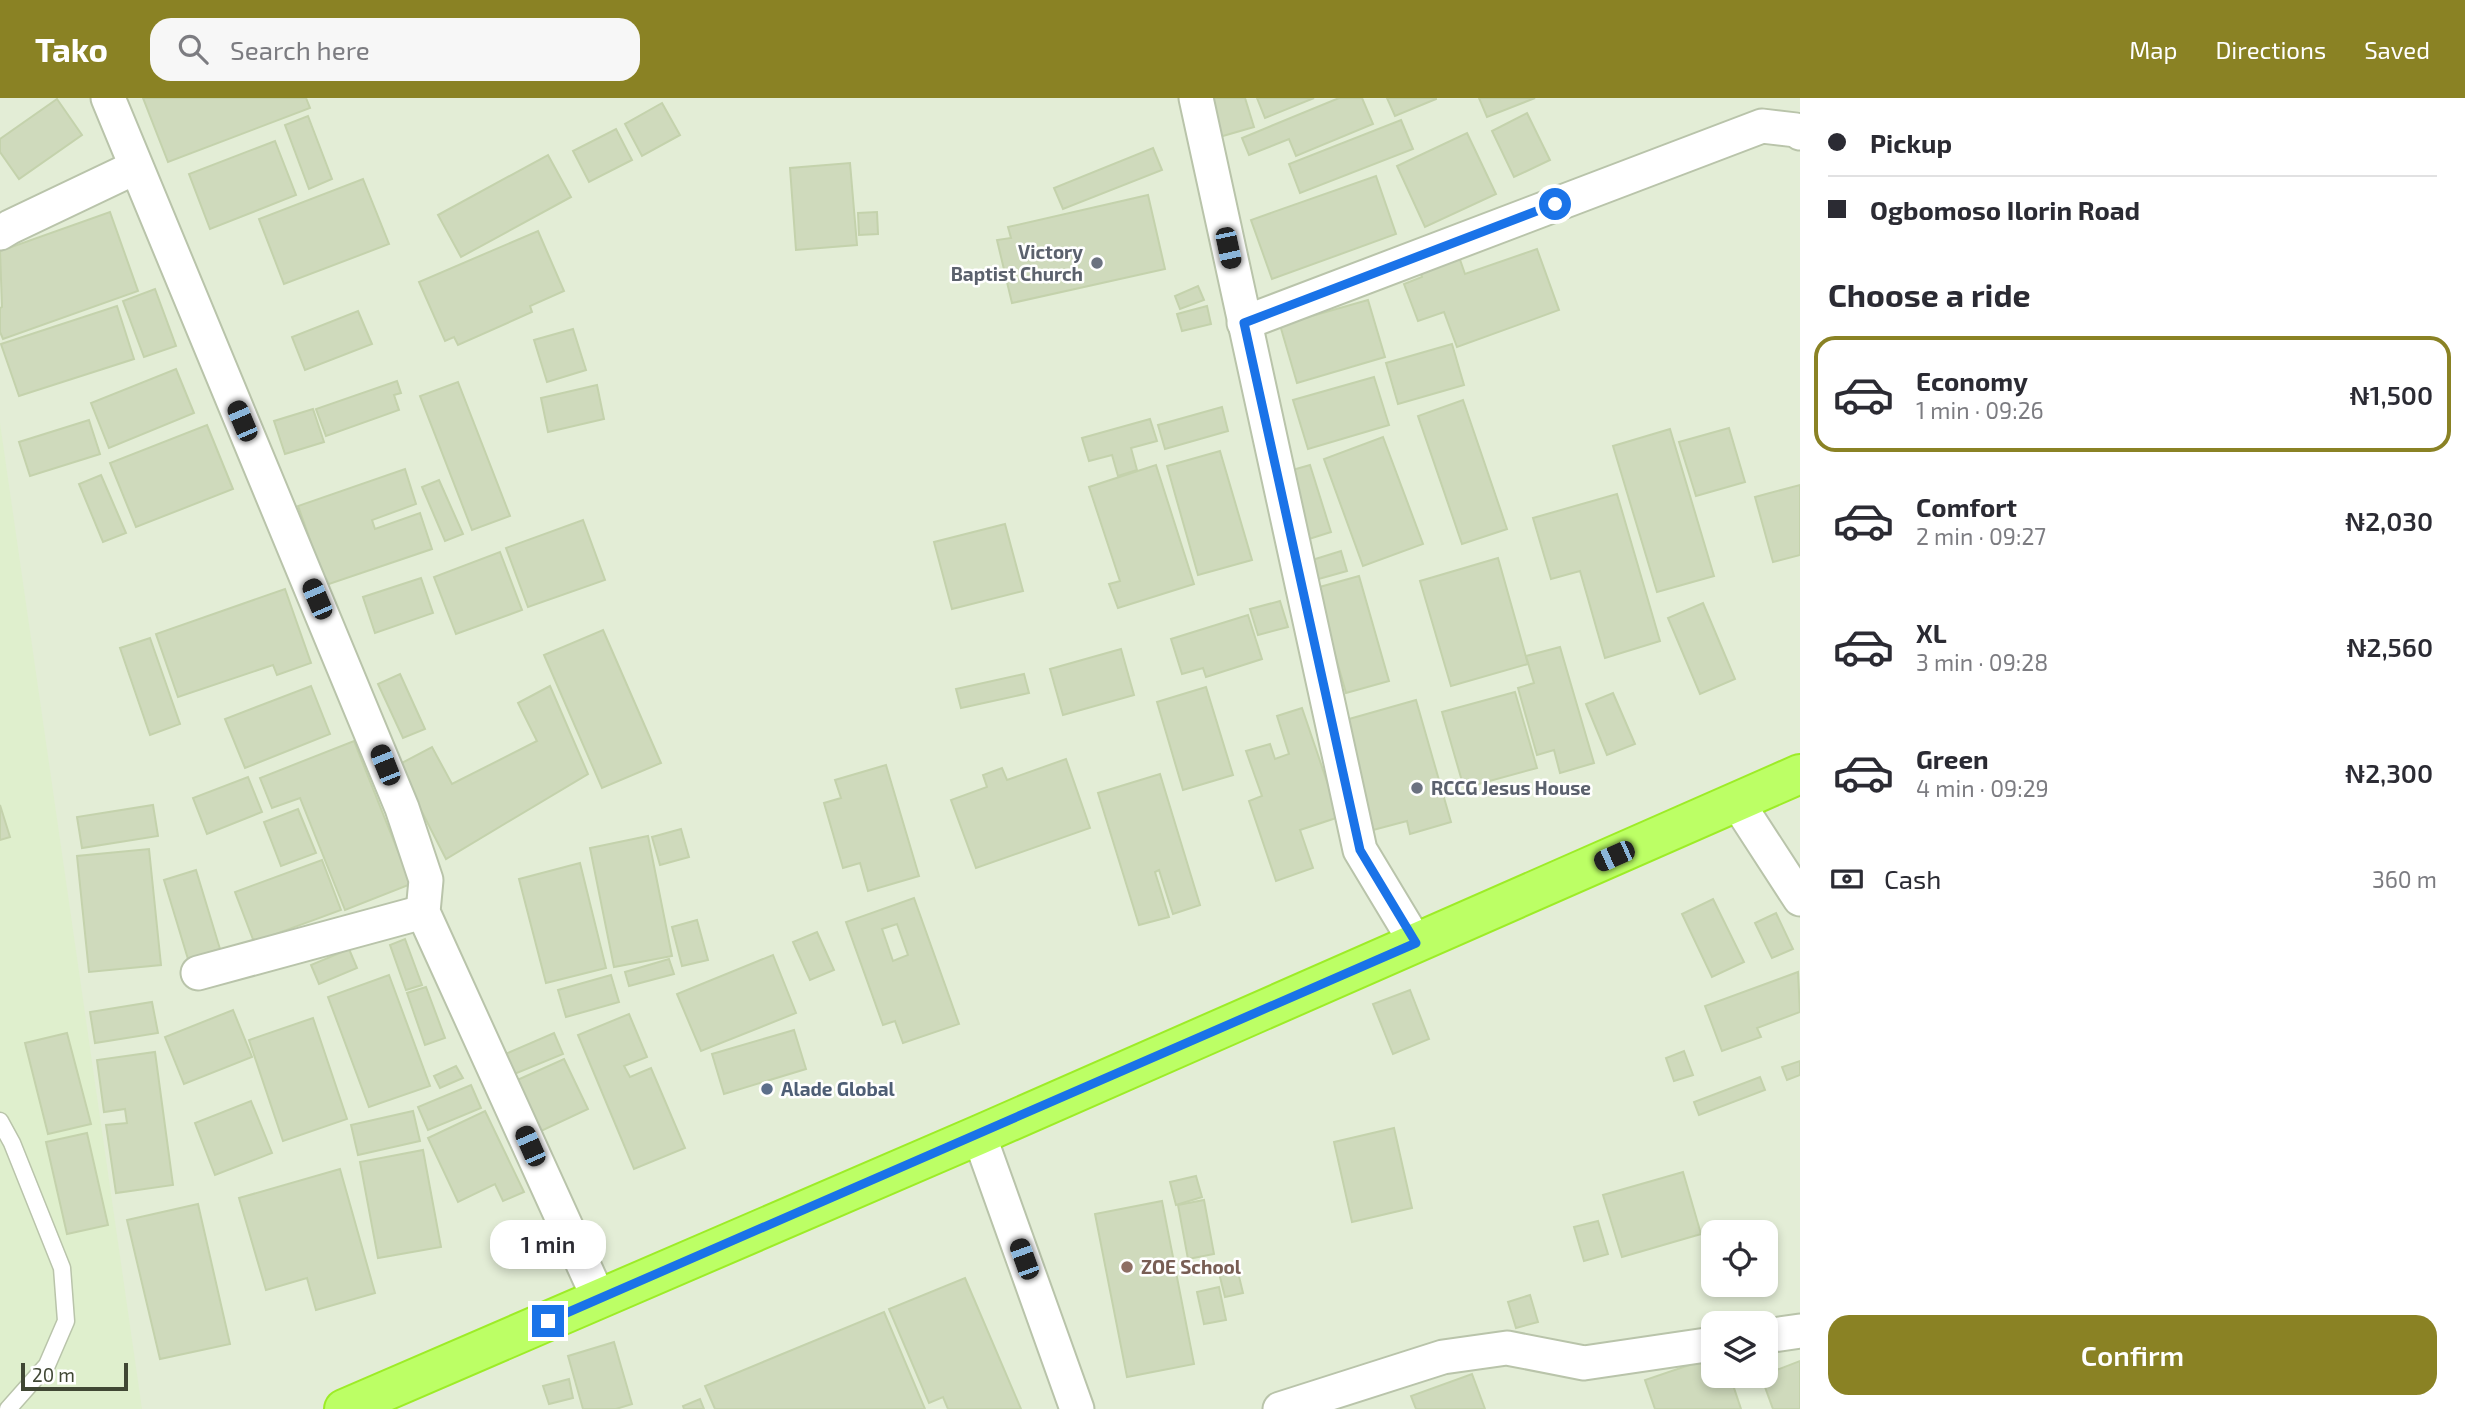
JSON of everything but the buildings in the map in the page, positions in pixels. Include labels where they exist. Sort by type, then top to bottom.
[{"type":"highway","points":[[344,1409],[979,1135],[1800,774]]},
{"type":"street","points":[[108,98],[402,808],[426,880],[423,912],[599,1299]]},
{"type":"street","points":[[1196,98],[1360,850],[1416,943]]},
{"type":"street","points":[[1244,323],[1762,126],[1796,130],[1800,133]]},
{"type":"street","points":[[0,233],[136,167]]},
{"type":"street","points":[[1737,802],[1800,899]]},
{"type":"street","points":[[198,973],[423,912]]},
{"type":"street","points":[[979,1135],[1077,1409]]},
{"type":"street","points":[[1778,1334],[1800,1331]]},
{"type":"street","points":[[1280,1409],[1456,1355],[1507,1348],[1584,1363],[1701,1346]]},
{"type":"lane","points":[[0,1121],[12,1143],[62,1268],[66,1321],[47,1365],[8,1409]]},
{"type":"shaded area","points":[[0,98],[1800,98],[1800,1409],[0,1409]]},
{"type":"shaded area","points":[[0,423],[142,1409],[0,1409]]},
{"type":"place","name":"Victory Baptist Church","points":[[1097,263]]},
{"type":"place","name":"RCCG Jesus House","points":[[1417,788]]},
{"type":"place","name":"Alade Global","points":[[767,1089]]},
{"type":"place","name":"ZOE School","points":[[1127,1267]]},
{"type":"route","points":[[548,1321],[1416,943],[1360,850],[1244,323],[1555,204]]}]
